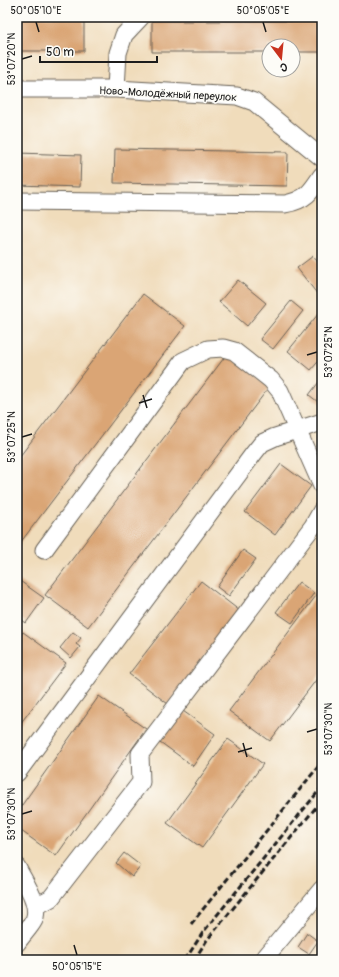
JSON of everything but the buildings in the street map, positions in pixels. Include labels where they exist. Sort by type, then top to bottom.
[{"type":"street","points":[[116,89],[118,53],[124,35],[141,17]]},
{"type":"street","name":"Ново-Молодёжный переулок","points":[[17,89],[116,89],[237,96],[254,102],[322,158]]},
{"type":"street","points":[[17,201],[285,204],[295,202],[305,197],[322,175]]},
{"type":"street","points":[[44,550],[183,361],[208,349],[223,348],[234,351],[271,380],[280,391],[322,486]]},
{"type":"street","points":[[17,773],[254,453],[262,444],[275,436],[322,422]]},
{"type":"street","points":[[35,902],[44,902],[51,898],[141,782],[140,754],[312,526],[322,510]]},
{"type":"street","points":[[17,867],[35,902],[37,912],[34,921],[17,942]]},
{"type":"street","points":[[263,960],[322,889]]},
{"type":"railway","points":[[191,924],[322,762]]},
{"type":"railway","points":[[185,960],[204,931],[322,787]]},
{"type":"railway","points":[[194,960],[207,940],[322,800]]}]
